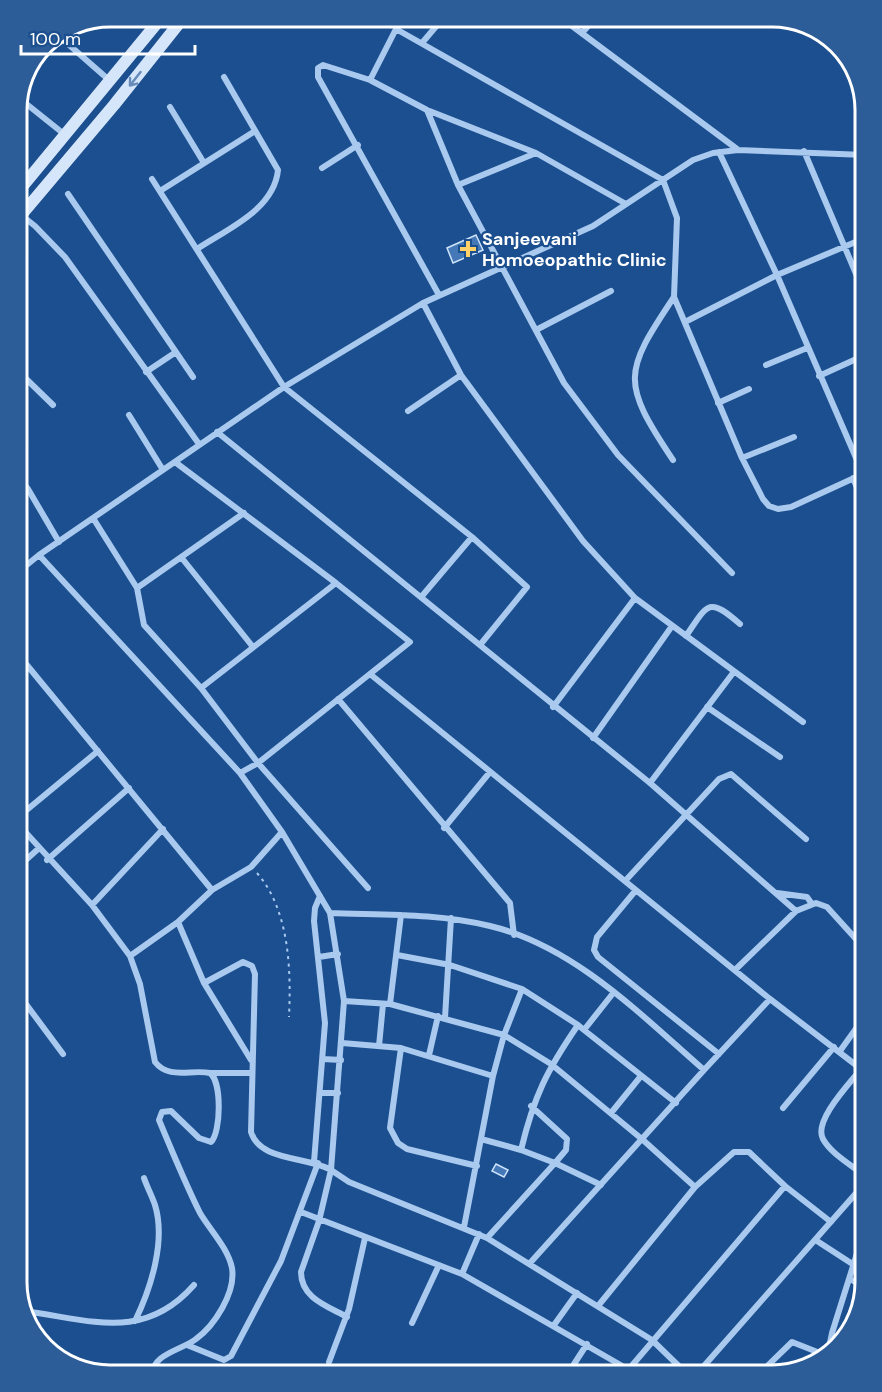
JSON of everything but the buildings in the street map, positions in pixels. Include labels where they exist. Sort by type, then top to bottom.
[{"type":"street","points":[[27,181],[153,27]]},
{"type":"street","points":[[27,208],[114,105],[175,27]]},
{"type":"street","points":[[422,43],[435,27]]},
{"type":"street","points":[[574,27],[738,150]]},
{"type":"street","points":[[582,33],[587,27]]},
{"type":"street","points":[[370,80],[396,29],[663,180],[677,218],[675,297],[718,403],[763,499],[769,506],[778,509],[791,507],[853,478],[855,482]]},
{"type":"street","points":[[64,41],[109,80]]},
{"type":"street","points":[[439,295],[358,145],[318,77],[318,68],[329,66],[370,80],[427,110],[536,153],[626,204]]},
{"type":"street","points":[[197,249],[259,208],[273,190],[278,170],[224,77]]},
{"type":"street","points":[[27,104],[64,134]]},
{"type":"street","points":[[170,107],[204,163]]},
{"type":"street","points":[[427,110],[458,185],[504,267],[564,383],[618,455],[732,573]]},
{"type":"street","points":[[159,191],[255,131]]},
{"type":"street","points":[[322,168],[358,145]]},
{"type":"street","points":[[27,565],[284,387],[423,303],[593,226],[693,160],[719,152],[738,150],[804,151],[854,156]]},
{"type":"street","points":[[804,151],[855,272]]},
{"type":"street","points":[[719,152],[777,275],[819,376],[855,454]]},
{"type":"street","points":[[458,185],[536,153]]},
{"type":"street","points":[[152,180],[284,387],[472,537],[527,587],[480,645]]},
{"type":"street","points":[[68,194],[193,377]]},
{"type":"street","points":[[27,222],[35,225],[67,260],[200,444]]},
{"type":"street","points":[[685,322],[777,275],[855,243]]},
{"type":"street","points":[[536,330],[611,291]]},
{"type":"street","points":[[673,460],[645,418],[634,378],[639,353],[675,297]]},
{"type":"street","points":[[423,303],[461,375],[583,541],[635,598],[733,673],[803,722]]},
{"type":"street","points":[[766,365],[807,348]]},
{"type":"street","points":[[146,372],[176,352]]},
{"type":"street","points":[[819,376],[855,360]]},
{"type":"street","points":[[408,411],[461,375]]},
{"type":"street","points":[[27,380],[53,405]]},
{"type":"street","points":[[718,403],[749,389]]},
{"type":"street","points":[[129,415],[162,470]]},
{"type":"street","points":[[217,432],[650,783],[796,911]]},
{"type":"street","points":[[742,458],[794,437]]},
{"type":"street","points":[[175,462],[336,583],[410,642],[258,763],[240,773]]},
{"type":"street","points":[[27,488],[59,542]]},
{"type":"street","points":[[138,588],[244,513]]},
{"type":"street","points":[[93,518],[138,588],[144,625],[201,688],[258,763],[368,888]]},
{"type":"street","points":[[422,596],[472,537]]},
{"type":"street","points":[[39,555],[240,773],[282,832],[330,913],[334,955],[344,1000],[341,1060],[329,1093],[316,1162],[301,1212],[281,1261],[228,1359],[219,1359],[187,1345]]},
{"type":"street","points":[[182,557],[253,647]]},
{"type":"street","points":[[201,688],[336,583]]},
{"type":"street","points":[[553,706],[635,598]]},
{"type":"street","points":[[686,636],[708,607],[721,608],[740,624]]},
{"type":"street","points":[[593,738],[672,626]]},
{"type":"street","points":[[27,665],[212,890]]},
{"type":"street","points":[[650,783],[733,673]]},
{"type":"street","points":[[369,674],[736,969],[770,999],[855,1064]]},
{"type":"street","points":[[338,699],[444,828],[510,903],[514,935]]},
{"type":"street","points":[[707,707],[780,757]]},
{"type":"street","points":[[27,809],[98,751]]},
{"type":"street","points":[[444,828],[490,772]]},
{"type":"street","points":[[626,880],[719,779],[731,774],[806,839]]},
{"type":"street","points":[[47,860],[129,788]]},
{"type":"street","points":[[92,905],[163,829]]},
{"type":"street","points":[[130,956],[178,922],[212,890],[251,867],[282,832]]},
{"type":"street","points":[[27,836],[47,860],[92,905],[130,956],[140,984],[155,1062],[168,1072],[251,1072]]},
{"type":"street","points":[[27,858],[38,849]]},
{"type":"street","points":[[636,890],[597,937],[594,950],[598,957],[718,1055]]},
{"type":"street","points":[[775,892],[807,897],[812,904]]},
{"type":"street","points":[[320,896],[314,914],[321,956],[331,1170],[319,1221],[301,1272],[303,1288],[319,1302],[347,1317]]},
{"type":"street","points":[[736,969],[796,911],[812,904],[827,907],[855,937]]},
{"type":"street","points":[[330,913],[451,918],[492,926],[514,935],[562,957],[614,992],[706,1068]]},
{"type":"street","points":[[379,1046],[397,955],[400,915]]},
{"type":"street","points":[[445,1018],[450,965],[451,918]]},
{"type":"street","points":[[178,922],[204,983],[251,1060]]},
{"type":"street","points":[[321,956],[334,955]]},
{"type":"street","points":[[397,955],[450,965],[522,989],[578,1025],[676,1103]]},
{"type":"street","points":[[204,983],[243,962],[252,966],[255,974],[251,1060],[254,1140],[269,1152],[316,1162],[350,1182],[487,1238],[652,1340],[677,1365]]},
{"type":"street","points":[[464,1227],[493,1076],[504,1035],[522,989]]},
{"type":"street","points":[[584,1030],[614,992]]},
{"type":"street","points":[[530,1263],[770,999]]},
{"type":"street","points":[[344,1000],[387,1004],[504,1035],[551,1064],[643,1140],[695,1187]]},
{"type":"street","points":[[27,1007],[63,1054]]},
{"type":"street","points":[[429,1055],[438,1016]]},
{"type":"street","points":[[521,1150],[531,1106],[551,1064],[578,1025]]},
{"type":"street","points":[[783,1108],[855,1029]]},
{"type":"street","points":[[342,1043],[401,1048],[493,1076]]},
{"type":"street","points":[[401,1048],[390,1128],[398,1143],[407,1149],[477,1166]]},
{"type":"street","points":[[327,1060],[341,1060]]},
{"type":"street","points":[[155,1365],[163,1357],[187,1345],[207,1330],[229,1291],[232,1268],[201,1214],[167,1140],[159,1115],[166,1110],[171,1111],[199,1138],[210,1142],[213,1140],[218,1129],[218,1084],[210,1073]]},
{"type":"street","points":[[611,1113],[641,1076]]},
{"type":"street","points":[[855,1080],[824,1118],[821,1129],[822,1138],[827,1145],[855,1167]]},
{"type":"street","points":[[487,1238],[566,1150],[567,1139],[531,1106]]},
{"type":"street","points":[[481,1139],[521,1150],[555,1163],[601,1185]]},
{"type":"street","points":[[598,1306],[695,1187],[734,1152],[742,1150],[749,1152],[785,1186],[831,1222]]},
{"type":"street","points":[[135,1321],[148,1293],[157,1234],[155,1206],[144,1178]]},
{"type":"street","points":[[631,1365],[785,1186]]},
{"type":"street","points":[[706,1365],[855,1196]]},
{"type":"street","points":[[301,1212],[319,1221],[462,1274],[554,1324],[621,1365]]},
{"type":"street","points":[[462,1274],[479,1234]]},
{"type":"street","points":[[329,1362],[347,1317],[365,1238]]},
{"type":"street","points":[[817,1241],[854,1265]]},
{"type":"street","points":[[832,1339],[855,1262]]},
{"type":"street","points":[[412,1323],[439,1264]]},
{"type":"street","points":[[850,1279],[855,1282]]},
{"type":"street","points":[[33,1313],[96,1324],[135,1321],[167,1310],[180,1302],[194,1285]]},
{"type":"street","points":[[554,1324],[577,1293]]},
{"type":"street","points":[[769,1365],[792,1342],[817,1352]]},
{"type":"street","points":[[574,1365],[587,1344]]},
{"type":"path","points":[[251,867],[262,879],[282,928],[291,971],[288,1017]]},
{"type":"place","name":"Sanjeevani Homoeopathic Clinic","points":[[468,249]]}]
